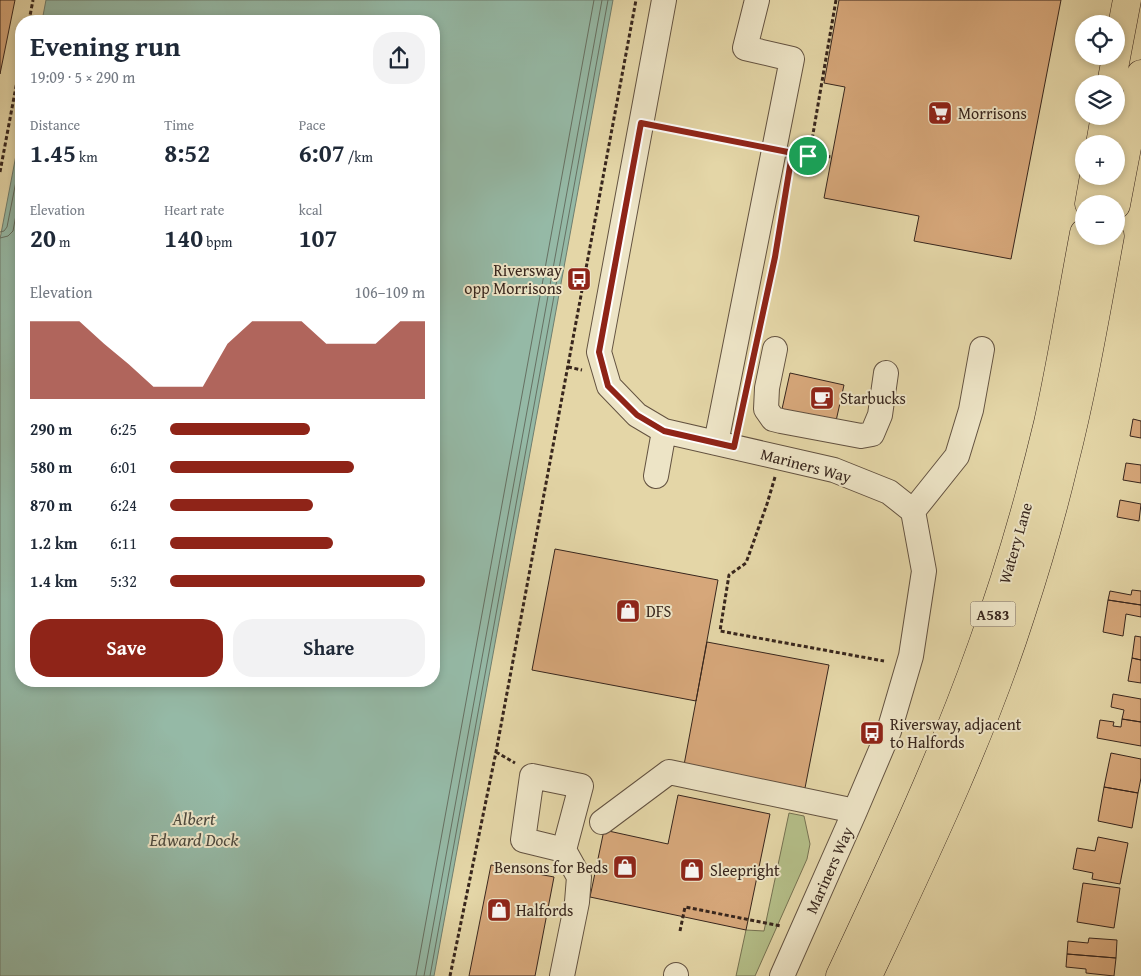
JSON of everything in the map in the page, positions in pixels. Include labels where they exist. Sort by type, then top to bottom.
[{"type":"highway","points":[[1113,75],[1127,0]]},
{"type":"highway","points":[[1118,195],[1141,74]]},
{"type":"highway","name":"Watery Lane","points":[[840,976],[914,817],[958,713],[989,627],[1048,422],[1082,245]]},
{"type":"highway","name":"Watery Lane","points":[[868,976],[952,795],[986,712],[1020,616],[1044,542],[1065,463],[1108,245]]},
{"type":"street","name":"Mariners Way","points":[[664,0],[599,352],[608,386],[637,415],[664,431],[834,470],[889,492],[913,511],[924,571],[911,656],[889,731],[856,811],[782,976]]},
{"type":"street","points":[[716,443],[782,155],[792,60],[745,48],[757,0]]},
{"type":"street","points":[[775,349],[767,388],[766,409],[773,419],[780,421],[861,436],[872,434],[880,415],[886,373]]},
{"type":"street","points":[[913,511],[957,456],[971,410],[982,349]]},
{"type":"street","points":[[656,476],[664,431]]},
{"type":"street","points":[[602,822],[669,772],[856,811]]},
{"type":"street","points":[[562,976],[577,902],[579,877],[564,850]]},
{"type":"path","points":[[30,15],[33,0]]},
{"type":"path","points":[[450,976],[496,752],[636,0]]},
{"type":"path","points":[[614,120],[641,123],[808,162],[836,0]]},
{"type":"path","points":[[0,172],[15,92]]},
{"type":"path","points":[[782,155],[832,157]]},
{"type":"path","points":[[780,457],[768,504],[746,563],[729,575],[720,631],[884,661]]},
{"type":"path","points":[[680,931],[685,907],[781,927]]},
{"type":"green space","points":[[789,813],[804,816],[810,844],[807,859],[755,976],[736,976],[746,930],[764,931]]},
{"type":"water","name":"Albert Edward Dock","points":[[46,0],[613,0],[434,976],[0,976],[0,239],[15,160],[15,687],[440,687],[440,15],[43,15]]},
{"type":"building","points":[[0,0],[15,0],[0,74]]},
{"type":"building","name":"Morrisons","points":[[839,0],[1061,0],[1011,259],[914,241],[919,216],[824,198],[845,87],[824,83]]},
{"type":"building","points":[[790,373],[844,385],[836,421],[782,409]]},
{"type":"building","points":[[1133,419],[1141,421],[1141,438],[1130,436]]},
{"type":"building","points":[[1126,463],[1141,465],[1141,483],[1123,480]]},
{"type":"building","points":[[1120,500],[1141,504],[1139,521],[1117,517]]},
{"type":"building","name":"DFS","points":[[555,549],[718,580],[696,701],[532,670]]},
{"type":"building","points":[[1132,590],[1141,591],[1141,605],[1108,600],[1110,591],[1131,595]]},
{"type":"building","points":[[1108,600],[1141,605],[1141,617],[1126,614],[1123,636],[1103,632]]},
{"type":"building","points":[[1135,636],[1141,637],[1141,660],[1132,658]]},
{"type":"building","points":[[707,642],[829,665],[805,788],[684,765]]},
{"type":"building","points":[[1132,658],[1141,660],[1141,683],[1128,681]]},
{"type":"building","points":[[1113,694],[1141,699],[1141,722],[1122,719],[1124,710],[1111,707]]},
{"type":"building","points":[[1122,719],[1141,722],[1141,746],[1097,738],[1100,720],[1114,722],[1113,726],[1121,727]]},
{"type":"building","points":[[1111,753],[1141,759],[1141,778],[1138,793],[1104,787]]},
{"type":"building","points":[[1104,787],[1138,793],[1132,828],[1098,821]]},
{"type":"building","points":[[678,795],[770,814],[746,930],[590,897],[604,830],[668,844]]},
{"type":"building","points":[[1098,837],[1128,843],[1120,884],[1092,879],[1093,873],[1073,869],[1077,848],[1095,851]]},
{"type":"building","points":[[491,865],[554,877],[535,976],[469,976]]},
{"type":"building","points":[[1083,883],[1120,888],[1114,928],[1077,922]]},
{"type":"building","points":[[1089,938],[1117,940],[1116,958],[1067,954],[1068,941],[1088,943]]},
{"type":"building","points":[[1067,954],[1116,958],[1114,976],[1086,973],[1086,969],[1066,967]]},
{"type":"place","name":"Morrisons","points":[[940,113]]},
{"type":"place","name":"Riversway opp Morrisons","points":[[579,279]]},
{"type":"place","name":"Starbucks","points":[[822,398]]},
{"type":"place","name":"DFS","points":[[628,611]]},
{"type":"place","name":"Riversway, adjacent to Halfords","points":[[872,733]]},
{"type":"place","name":"Bensons for Beds","points":[[625,867]]},
{"type":"place","name":"Sleepright","points":[[692,870]]},
{"type":"place","name":"Halfords","points":[[499,910]]},
{"type":"route","points":[[641,123],[808,156],[808,162],[791,160],[775,257],[734,447],[664,431],[637,415],[608,386],[599,352],[641,123]]}]
